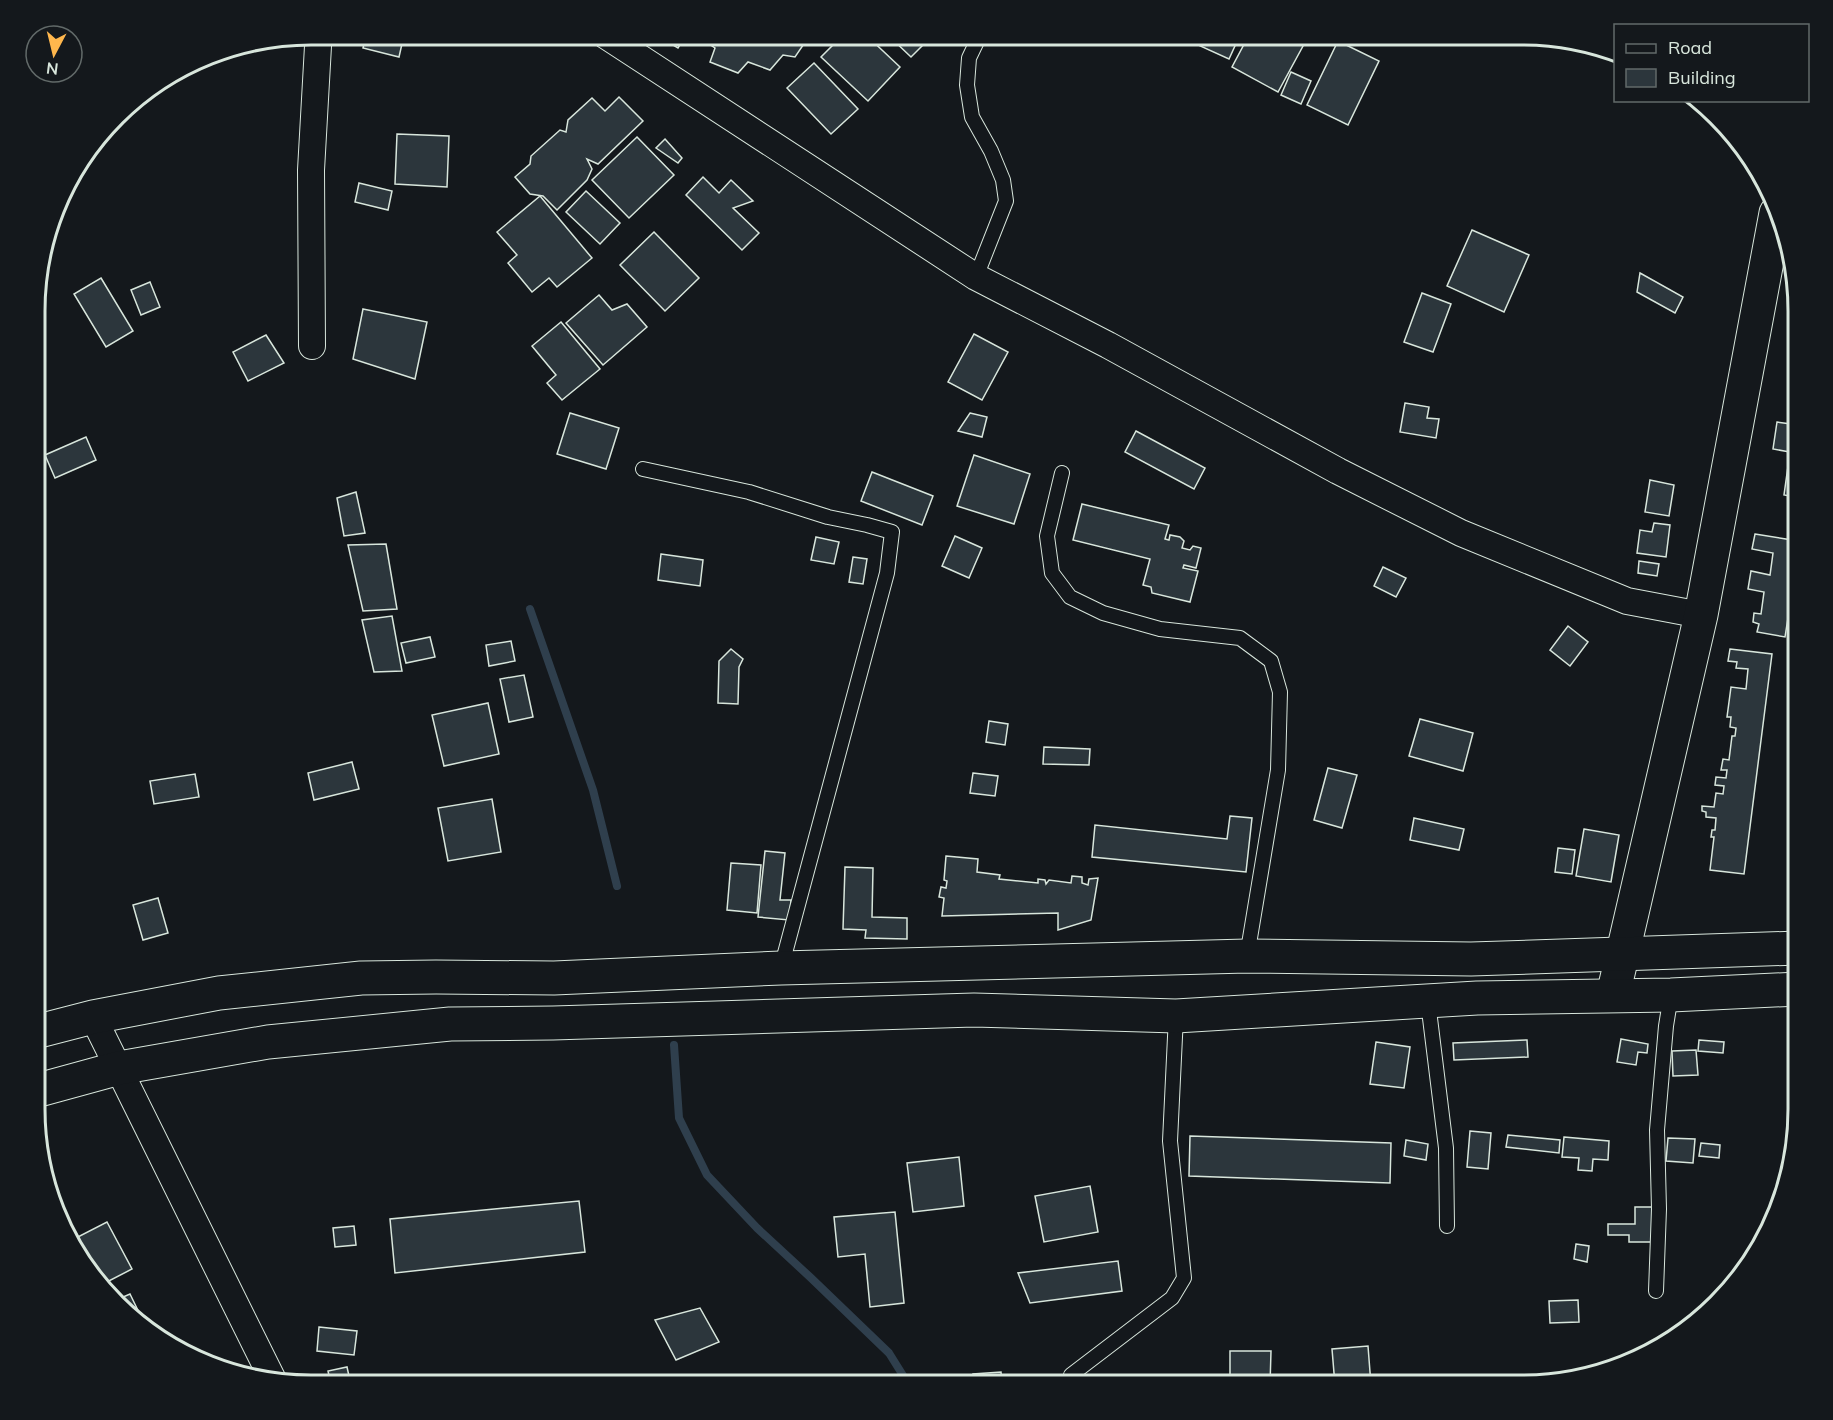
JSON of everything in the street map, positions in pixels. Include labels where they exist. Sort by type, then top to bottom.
[{"type":"main road","points":[[1613,995],[1701,615],[1774,225]]},
{"type":"main road","points":[[45,1029],[93,1017],[219,993],[361,978],[436,976],[554,978],[781,968],[1247,956],[1471,959],[1788,948]]},
{"type":"main road","points":[[45,1088],[119,1068],[268,1042],[450,1024],[974,1010],[1176,1016],[1477,998],[1671,995],[1788,989]]},
{"type":"street","points":[[312,346],[311,170],[318,45]]},
{"type":"street","points":[[620,45],[976,277],[1108,345],[1338,471],[1461,533],[1627,601],[1701,615]]},
{"type":"street","points":[[93,1017],[269,1372]]},
{"type":"lane","points":[[975,45],[969,58],[967,85],[972,117],[991,151],[1003,180],[1006,201],[976,277]]},
{"type":"lane","points":[[644,469],[749,492],[828,517],[892,532],[887,573],[781,968]]},
{"type":"lane","points":[[1062,473],[1047,536],[1052,573],[1070,597],[1103,613],[1160,629],[1240,638],[1271,661],[1280,692],[1278,770],[1247,956]]},
{"type":"lane","points":[[1656,1291],[1659,1209],[1657,1130],[1671,995]]},
{"type":"lane","points":[[1428,1002],[1446,1148],[1447,1227]]},
{"type":"lane","points":[[1071,1375],[1172,1298],[1184,1278],[1170,1141],[1176,1016]]},
{"type":"building","points":[[364,45],[402,45],[399,57],[363,48]]},
{"type":"building","points":[[710,45],[803,45],[795,57],[783,55],[770,70],[748,62],[738,73],[710,62],[715,48]]},
{"type":"building","points":[[833,45],[877,45],[900,67],[868,101],[821,57]]},
{"type":"building","points":[[898,45],[923,45],[911,57]]},
{"type":"building","points":[[1198,45],[1235,45],[1229,59]]},
{"type":"building","points":[[1244,45],[1304,45],[1278,92],[1232,67]]},
{"type":"building","points":[[1336,45],[1346,45],[1379,61],[1348,125],[1307,105]]},
{"type":"building","points":[[814,63],[858,109],[831,134],[787,88]]},
{"type":"building","points":[[1291,72],[1311,81],[1301,104],[1281,95]]},
{"type":"building","points":[[619,97],[643,121],[598,164],[587,159],[592,169],[587,180],[557,210],[543,196],[530,194],[515,177],[530,164],[531,156],[560,130],[566,132],[568,120],[592,98],[605,111]]},
{"type":"building","points":[[397,134],[449,136],[447,187],[395,184]]},
{"type":"building","points":[[637,137],[674,175],[629,218],[592,180]]},
{"type":"building","points":[[665,139],[682,158],[678,163],[656,148]]},
{"type":"building","points":[[703,177],[719,193],[731,180],[753,201],[733,208],[759,233],[742,250],[686,195]]},
{"type":"building","points":[[359,183],[392,191],[388,210],[355,202]]},
{"type":"building","points":[[586,191],[620,223],[600,244],[566,212]]},
{"type":"building","points":[[540,196],[592,258],[557,287],[549,278],[532,292],[508,263],[517,255],[497,232]]},
{"type":"building","points":[[1472,230],[1529,255],[1504,312],[1447,286]]},
{"type":"building","points":[[654,232],[699,278],[665,311],[620,265]]},
{"type":"building","points":[[1640,273],[1683,297],[1675,313],[1637,292]]},
{"type":"building","points":[[101,278],[133,331],[106,347],[74,294]]},
{"type":"building","points":[[150,282],[160,307],[141,315],[131,290]]},
{"type":"building","points":[[1422,293],[1451,304],[1433,352],[1404,342]]},
{"type":"building","points":[[599,295],[612,310],[627,304],[647,327],[603,365],[566,323]]},
{"type":"building","points":[[363,309],[427,322],[415,379],[353,359]]},
{"type":"building","points":[[561,322],[600,369],[562,400],[547,383],[556,375],[532,346]]},
{"type":"building","points":[[974,334],[1008,352],[982,400],[948,382]]},
{"type":"building","points":[[266,335],[284,363],[248,381],[233,352]]},
{"type":"building","points":[[1405,403],[1429,407],[1427,418],[1439,419],[1436,438],[1400,432]]},
{"type":"building","points":[[570,413],[619,428],[606,469],[557,454]]},
{"type":"building","points":[[970,413],[987,417],[982,437],[958,431]]},
{"type":"building","points":[[1777,422],[1788,424],[1788,452],[1773,449]]},
{"type":"building","points":[[1136,431],[1205,468],[1194,489],[1125,452]]},
{"type":"building","points":[[86,437],[96,460],[55,478],[45,455]]},
{"type":"building","points":[[974,455],[1030,474],[1014,524],[957,506]]},
{"type":"building","points":[[1788,466],[1788,496],[1784,495]]},
{"type":"building","points":[[872,472],[933,496],[922,525],[861,501]]},
{"type":"building","points":[[1650,480],[1674,485],[1669,516],[1645,512]]},
{"type":"building","points":[[356,492],[365,533],[344,536],[337,498]]},
{"type":"building","points":[[1082,504],[1169,525],[1165,539],[1169,540],[1170,535],[1180,537],[1184,541],[1182,548],[1190,550],[1193,546],[1201,548],[1196,568],[1184,565],[1183,568],[1198,571],[1190,602],[1152,593],[1151,587],[1143,585],[1150,559],[1073,540]]},
{"type":"building","points":[[1654,523],[1670,525],[1666,557],[1637,553],[1640,530],[1652,532]]},
{"type":"building","points":[[1755,534],[1788,539],[1788,618],[1785,637],[1757,632],[1759,624],[1753,622],[1754,613],[1761,614],[1764,592],[1748,589],[1751,571],[1770,575],[1773,553],[1752,549]]},
{"type":"building","points":[[955,536],[982,548],[969,578],[942,566]]},
{"type":"building","points":[[816,537],[839,542],[834,564],[811,560]]},
{"type":"building","points":[[386,544],[397,609],[363,611],[348,545]]},
{"type":"building","points":[[661,554],[703,560],[700,586],[658,580]]},
{"type":"building","points":[[853,557],[867,559],[863,584],[849,582]]},
{"type":"building","points":[[1639,561],[1659,564],[1657,576],[1638,573]]},
{"type":"building","points":[[1383,567],[1406,578],[1396,597],[1374,586]]},
{"type":"building","points":[[392,616],[402,671],[374,672],[362,620]]},
{"type":"building","points":[[1568,626],[1588,642],[1570,666],[1550,650]]},
{"type":"building","points":[[430,637],[435,657],[406,663],[401,643]]},
{"type":"building","points":[[511,641],[515,661],[489,666],[486,645]]},
{"type":"building","points":[[731,649],[743,659],[739,667],[738,704],[718,703],[719,661]]},
{"type":"building","points":[[1730,649],[1772,654],[1744,874],[1710,870],[1714,837],[1711,837],[1712,830],[1715,830],[1716,818],[1706,817],[1706,812],[1702,811],[1702,806],[1714,807],[1716,793],[1723,794],[1724,786],[1715,785],[1716,777],[1726,778],[1727,770],[1721,770],[1723,759],[1729,760],[1732,736],[1735,736],[1736,728],[1730,727],[1731,717],[1727,717],[1731,687],[1746,689],[1748,669],[1736,668],[1737,662],[1728,661]]},
{"type":"building","points":[[524,675],[533,717],[509,722],[500,679]]},
{"type":"building","points":[[488,703],[499,754],[444,766],[432,715]]},
{"type":"building","points":[[1420,719],[1473,733],[1463,771],[1409,756]]},
{"type":"building","points":[[989,721],[1008,724],[1005,745],[986,742]]},
{"type":"building","points":[[1044,747],[1090,749],[1089,765],[1043,764]]},
{"type":"building","points":[[352,762],[359,789],[314,800],[308,773]]},
{"type":"building","points":[[1328,768],[1357,775],[1342,828],[1314,820]]},
{"type":"building","points":[[973,773],[998,776],[995,796],[970,793]]},
{"type":"building","points":[[195,774],[199,797],[154,804],[150,781]]},
{"type":"building","points":[[492,799],[501,852],[448,861],[438,808]]},
{"type":"building","points":[[1230,816],[1252,818],[1246,872],[1092,857],[1095,825],[1227,839]]},
{"type":"building","points":[[1414,818],[1464,829],[1459,850],[1410,840]]},
{"type":"building","points":[[1584,829],[1619,835],[1611,882],[1576,876]]},
{"type":"building","points":[[1558,848],[1575,850],[1572,874],[1555,872]]},
{"type":"building","points":[[765,851],[785,853],[780,900],[791,900],[789,920],[758,917]]},
{"type":"building","points":[[946,856],[978,859],[977,872],[1000,875],[999,879],[1038,883],[1038,879],[1045,880],[1046,884],[1049,880],[1071,883],[1072,876],[1082,877],[1082,883],[1088,885],[1089,879],[1098,878],[1091,920],[1058,930],[1058,913],[942,916],[944,898],[939,897],[941,887],[946,888],[947,881],[944,880]]},
{"type":"building","points":[[731,863],[761,865],[757,913],[727,910]]},
{"type":"building","points":[[845,867],[873,868],[872,917],[907,918],[907,939],[865,938],[866,930],[843,929]]},
{"type":"building","points":[[158,898],[168,933],[143,940],[133,905]]},
{"type":"building","points":[[1621,1039],[1648,1044],[1647,1053],[1638,1052],[1636,1065],[1617,1062]]},
{"type":"building","points":[[1527,1040],[1528,1057],[1454,1060],[1453,1043]]},
{"type":"building","points":[[1699,1040],[1724,1042],[1723,1053],[1698,1051]]},
{"type":"building","points":[[1376,1042],[1410,1047],[1404,1088],[1370,1084]]},
{"type":"building","points":[[1696,1050],[1698,1075],[1673,1076],[1672,1051]]},
{"type":"building","points":[[1470,1131],[1491,1133],[1488,1169],[1467,1167]]},
{"type":"building","points":[[1508,1135],[1560,1140],[1559,1153],[1506,1147]]},
{"type":"building","points":[[1190,1136],[1391,1143],[1390,1183],[1189,1176]]},
{"type":"building","points":[[1564,1137],[1609,1141],[1608,1160],[1593,1159],[1592,1171],[1578,1170],[1579,1158],[1562,1157]]},
{"type":"building","points":[[1668,1138],[1695,1139],[1693,1163],[1666,1161]]},
{"type":"building","points":[[1406,1140],[1428,1144],[1426,1160],[1404,1156]]},
{"type":"building","points":[[1701,1143],[1720,1145],[1719,1158],[1699,1156]]},
{"type":"building","points":[[959,1157],[964,1206],[913,1212],[907,1163]]},
{"type":"building","points":[[1090,1186],[1098,1232],[1044,1242],[1035,1196]]},
{"type":"building","points":[[579,1201],[585,1252],[395,1273],[390,1219]]},
{"type":"building","points":[[1635,1207],[1654,1207],[1654,1242],[1629,1242],[1629,1235],[1608,1235],[1608,1224],[1635,1224]]},
{"type":"building","points":[[895,1212],[904,1303],[870,1307],[865,1254],[838,1257],[834,1217]]},
{"type":"building","points":[[107,1222],[132,1269],[109,1281],[78,1237]]},
{"type":"building","points":[[354,1226],[356,1245],[335,1247],[333,1228]]},
{"type":"building","points":[[1576,1244],[1589,1246],[1587,1262],[1574,1259]]},
{"type":"building","points":[[1118,1261],[1122,1291],[1030,1303],[1018,1273]]},
{"type":"building","points":[[130,1294],[138,1311],[136,1309],[123,1297]]},
{"type":"building","points":[[1578,1300],[1579,1322],[1550,1323],[1549,1301]]},
{"type":"building","points":[[700,1308],[719,1342],[676,1360],[655,1320]]},
{"type":"building","points":[[319,1327],[357,1331],[354,1355],[317,1351]]},
{"type":"building","points":[[1368,1346],[1370,1375],[1334,1375],[1332,1349]]},
{"type":"building","points":[[1230,1351],[1271,1351],[1270,1375],[1230,1375]]},
{"type":"building","points":[[347,1367],[349,1375],[329,1375],[328,1371]]},
{"type":"building","points":[[1001,1372],[1001,1375],[973,1375]]},
{"type":"waterway","points":[[530,609],[593,790],[617,886]]},
{"type":"waterway","points":[[674,1045],[679,1118],[707,1175],[757,1228],[889,1353],[903,1375]]}]
